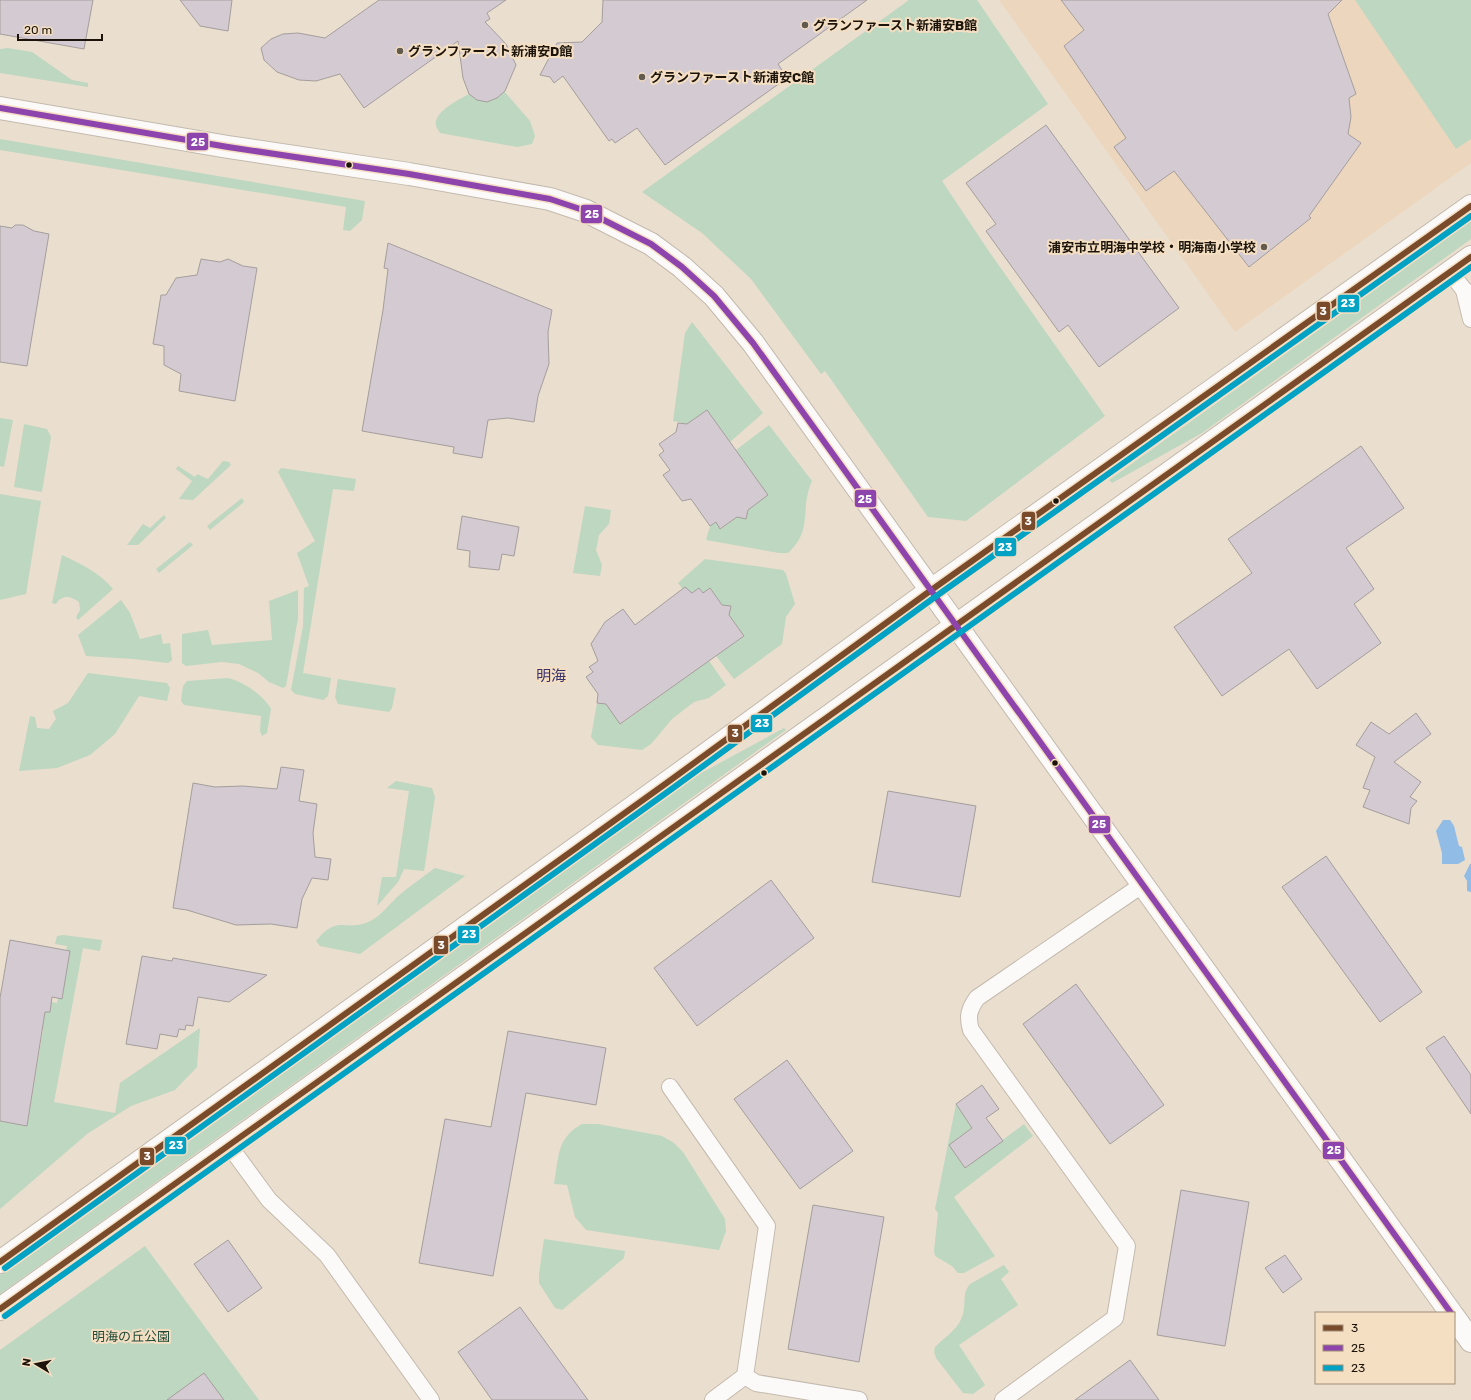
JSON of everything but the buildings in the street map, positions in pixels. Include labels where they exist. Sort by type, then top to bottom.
[{"type":"street","points":[[0,108],[511,191],[550,200],[586,211],[651,244],[670,258],[714,296],[753,343],[955,626],[1450,1312]]},
{"type":"street","points":[[0,1262],[668,782],[930,591],[1471,206]]},
{"type":"street","points":[[0,1308],[1471,257]]},
{"type":"street","points":[[1455,1318],[1471,1341]]},
{"type":"lane","points":[[1450,272],[1467,292],[1471,319]]},
{"type":"lane","points":[[1004,1400],[1115,1318],[1127,1246],[971,1030],[968,1019],[972,1006],[977,998],[1142,885]]},
{"type":"lane","points":[[670,1087],[767,1226],[744,1376],[713,1400]]},
{"type":"lane","points":[[228,1144],[269,1200],[327,1255],[431,1400]]},
{"type":"lane","points":[[744,1376],[756,1383],[810,1396],[859,1400]]},
{"type":"shaded area","name":"浦安市立明海中学校・明海南小学校","points":[[999,0],[1471,0],[1471,163],[1235,332]]},
{"type":"green space","points":[[909,0],[977,0],[1048,104],[942,181],[988,250],[1105,416],[966,521],[928,517],[825,371],[821,374],[751,279],[702,233],[642,192]]},
{"type":"green space","points":[[1355,0],[1471,0],[1471,139],[1456,149]]},
{"type":"green space","points":[[8,48],[32,52],[72,80],[88,83],[88,87],[0,73],[0,49]]},
{"type":"green space","points":[[504,91],[530,121],[535,136],[532,144],[517,147],[440,133],[436,126],[436,120],[448,106],[469,94],[478,100],[487,101],[496,98]]},
{"type":"green space","points":[[0,139],[365,201],[362,220],[350,231],[343,230],[346,207],[0,150]]},
{"type":"green space","points":[[1471,221],[1471,239],[1202,433],[1112,483],[1109,480]]},
{"type":"green space","points":[[692,322],[763,413],[730,442],[707,410],[687,424],[673,421],[685,333]]},
{"type":"green space","points":[[0,418],[13,420],[4,467],[0,466]]},
{"type":"green space","points":[[24,424],[47,429],[51,437],[42,492],[14,487]]},
{"type":"green space","points":[[769,425],[812,481],[806,501],[804,527],[801,536],[788,553],[779,553],[706,540],[710,526],[716,522],[721,529],[737,517],[746,518],[748,510],[736,450]]},
{"type":"green space","points":[[223,461],[229,462],[231,465],[193,500],[179,499],[192,481],[176,469],[178,466],[195,477],[197,474],[208,479]]},
{"type":"green space","points":[[281,468],[356,479],[354,491],[333,489],[303,673],[331,678],[328,696],[323,700],[295,694],[291,690],[303,626],[304,588],[309,586],[297,553],[315,541],[278,472]]},
{"type":"green space","points":[[0,494],[41,501],[26,594],[0,600]]},
{"type":"green space","points":[[242,498],[244,502],[210,530],[207,526]]},
{"type":"green space","points":[[585,506],[611,510],[609,524],[599,535],[596,550],[602,565],[600,576],[573,573]]},
{"type":"green space","points":[[164,515],[166,518],[138,545],[127,545],[143,524],[150,528]]},
{"type":"green space","points":[[190,542],[193,545],[159,573],[156,569]]},
{"type":"green space","points":[[62,555],[96,573],[113,589],[78,620],[76,617],[80,610],[79,602],[76,600],[70,597],[64,597],[56,604],[52,603]]},
{"type":"green space","points":[[705,559],[783,570],[786,574],[795,604],[786,617],[782,644],[734,679],[716,656],[744,636],[729,615],[731,606],[722,605],[710,588],[703,593],[699,588],[688,596],[678,583]]},
{"type":"green space","points":[[298,590],[298,618],[286,686],[283,688],[269,682],[258,673],[239,664],[222,662],[186,666],[182,663],[182,634],[208,630],[212,645],[272,640],[269,601]]},
{"type":"green space","points":[[121,600],[130,613],[140,639],[161,634],[163,644],[170,643],[172,660],[168,663],[86,656],[78,635]]},
{"type":"green space","points":[[709,661],[726,685],[709,698],[694,702],[672,719],[651,744],[642,750],[598,745],[591,737],[597,703],[606,704],[621,724]]},
{"type":"green space","points":[[88,673],[167,683],[170,688],[167,701],[139,696],[115,734],[90,755],[57,768],[19,771],[30,716],[35,717],[37,728],[49,729],[56,719],[53,711],[68,703]]},
{"type":"green space","points":[[228,678],[252,690],[268,704],[271,709],[267,733],[262,736],[260,731],[261,716],[184,705],[181,701],[183,686],[187,681]]},
{"type":"green space","points":[[338,679],[396,688],[392,708],[389,712],[338,704],[335,697]]},
{"type":"green space","points":[[784,728],[786,730],[0,1294],[0,1275],[694,777]]},
{"type":"green space","points":[[396,781],[432,788],[435,797],[425,865],[424,871],[404,869],[398,882],[377,906],[382,877],[396,877],[409,791],[387,788]]},
{"type":"green space","points":[[435,868],[465,876],[360,954],[320,946],[316,941],[330,928],[342,925],[360,925],[372,920],[383,912],[410,886]]},
{"type":"green space","points":[[63,935],[102,940],[100,951],[83,948],[54,1102],[115,1113],[120,1083],[200,1028],[197,1067],[175,1090],[131,1106],[87,1134],[0,1209],[0,1121],[27,1126],[43,1030],[0,1023],[26,997],[57,1003],[67,946],[55,944],[57,936]]},
{"type":"green space","points":[[956,1104],[972,1128],[949,1145],[965,1168],[1024,1124],[1033,1136],[954,1197],[995,1256],[964,1273],[958,1273],[952,1266],[935,1256],[934,1251],[938,1213],[935,1209]]},
{"type":"green space","points":[[582,1124],[598,1124],[662,1136],[674,1143],[683,1152],[725,1219],[726,1231],[719,1250],[586,1230],[575,1217],[567,1185],[554,1184],[558,1157],[563,1142],[567,1136]]},
{"type":"green space","points":[[544,1239],[625,1251],[624,1258],[562,1310],[555,1308],[539,1283]]},
{"type":"green space","name":"明海の丘公園","points":[[145,1246],[259,1400],[0,1400],[0,1350]]},
{"type":"green space","points":[[1004,1265],[1009,1272],[1001,1279],[1018,1305],[959,1345],[985,1385],[973,1394],[963,1393],[936,1358],[934,1352],[935,1347],[952,1332],[961,1319],[964,1310],[966,1291],[970,1284]]},
{"type":"water","points":[[1443,820],[1450,820],[1454,826],[1459,846],[1462,847],[1465,860],[1458,864],[1442,864],[1442,853],[1436,831]]},
{"type":"water","points":[[1470,864],[1471,892],[1467,891],[1467,881],[1464,876]]},
{"type":"transit line","name":"25","points":[[0,108],[228,147],[409,174],[550,199],[586,211],[651,244],[682,267],[714,296],[753,343],[1450,1312]]},
{"type":"transit line","name":"3","points":[[0,1262],[668,782],[930,591],[1471,206]]},
{"type":"transit line","name":"23","points":[[5,1268],[673,788],[935,597],[1471,216]]},
{"type":"transit line","name":"3","points":[[0,1309],[1471,257]]},
{"type":"transit line","name":"23","points":[[5,1316],[1471,267]]},
{"type":"place","name":"グランファースト新浦安B館","points":[[805,25]]},
{"type":"place","name":"グランファースト新浦安D館","points":[[400,51]]},
{"type":"place","name":"グランファースト新浦安C館","points":[[642,77]]},
{"type":"place","name":"浦安市立明海中学校・明海南小学校","points":[[1264,247]]},
{"type":"district","name":"明海","points":[[551,676]]}]
